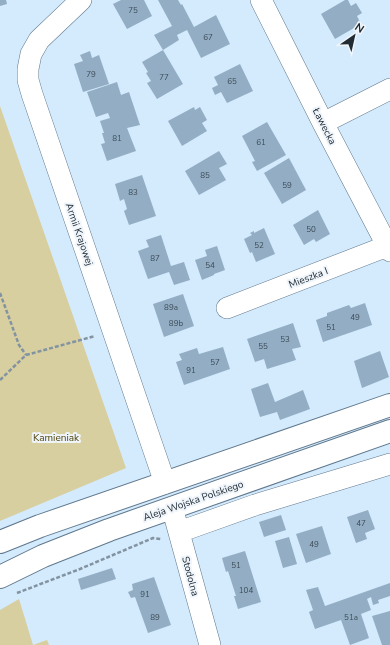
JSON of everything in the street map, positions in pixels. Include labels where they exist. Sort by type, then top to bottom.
[{"type":"main road","points":[[0,542],[40,526],[390,405]]},
{"type":"main road","name":"Aleja Wojska Polskiego","points":[[0,577],[43,556],[109,530],[390,431]]},
{"type":"street","name":"Armii Krajowej","points":[[81,0],[39,40],[32,54],[28,69],[28,80],[165,483]]},
{"type":"street","name":"Ławecka","points":[[265,2],[323,123],[389,248]]},
{"type":"street","points":[[323,123],[390,89]]},
{"type":"street","name":"Mieszka I","points":[[227,308],[389,248]]},
{"type":"street","points":[[171,536],[256,505],[390,464]]},
{"type":"street","name":"Stodolna","points":[[172,508],[171,536],[210,645]]},
{"type":"path","points":[[0,293],[19,346],[26,355]]},
{"type":"path","points":[[0,380],[26,355],[113,330]]},
{"type":"path","points":[[14,594],[80,569],[153,538],[171,536]]},
{"type":"green space","name":"Kamieniak","points":[[0,106],[126,468],[0,521]]},
{"type":"green space","points":[[19,599],[33,645],[0,645],[0,610]]},
{"type":"green space","points":[[47,640],[49,645],[33,645]]},
{"type":"building","points":[[0,0],[6,0],[7,4],[0,6]]},
{"type":"building","points":[[121,0],[144,0],[152,16],[127,29],[113,4]]},
{"type":"building","points":[[158,0],[178,0],[181,5],[182,4],[194,27],[216,15],[230,44],[201,58],[187,30],[177,35],[179,40],[163,50],[154,35],[172,26]]},
{"type":"building","points":[[345,0],[348,0],[351,6],[356,3],[362,13],[357,16],[361,24],[335,39],[321,14]]},
{"type":"building","points":[[163,50],[183,84],[157,99],[147,83],[151,81],[142,62]]},
{"type":"building","points":[[90,51],[92,58],[99,55],[109,84],[83,92],[74,64],[83,61],[80,55]]},
{"type":"building","points":[[240,64],[253,91],[227,103],[221,92],[215,95],[212,88],[218,85],[214,77]]},
{"type":"building","points":[[117,82],[121,95],[129,92],[140,125],[127,128],[136,151],[107,161],[101,144],[105,143],[102,133],[104,133],[100,121],[110,118],[108,113],[96,117],[87,92]]},
{"type":"building","points":[[194,107],[195,110],[200,107],[207,120],[202,123],[207,131],[182,146],[168,121]]},
{"type":"building","points":[[267,122],[286,155],[257,171],[252,162],[255,161],[242,136]]},
{"type":"building","points":[[219,151],[227,164],[219,168],[226,180],[199,195],[185,171]]},
{"type":"building","points":[[289,158],[306,190],[282,204],[264,173]]},
{"type":"building","points":[[142,175],[156,216],[129,225],[124,211],[127,209],[124,199],[120,201],[115,184]]},
{"type":"building","points":[[318,210],[330,234],[316,242],[314,239],[304,245],[293,225]]},
{"type":"building","points":[[264,228],[275,254],[256,262],[244,239],[252,235],[250,233],[254,231],[254,233]]},
{"type":"building","points":[[161,235],[171,266],[184,262],[190,280],[174,285],[169,272],[148,279],[138,251],[149,247],[146,240]]},
{"type":"building","points":[[217,246],[225,270],[202,280],[195,260],[207,256],[205,250]]},
{"type":"building","points":[[183,294],[194,326],[164,337],[153,304]]},
{"type":"building","points":[[365,303],[372,325],[323,342],[316,320],[327,316],[327,313],[349,305],[351,308]]},
{"type":"building","points":[[293,323],[301,347],[292,349],[296,360],[267,369],[264,359],[255,362],[247,339]]},
{"type":"building","points":[[223,347],[230,369],[184,385],[176,362],[182,360],[179,354],[197,348],[199,354]]},
{"type":"building","points":[[380,351],[389,377],[362,388],[354,361]]},
{"type":"building","points":[[268,383],[275,402],[303,390],[310,409],[280,420],[277,412],[260,417],[251,389]]},
{"type":"building","points":[[368,510],[375,529],[365,533],[367,539],[356,543],[347,517]]},
{"type":"building","points":[[281,515],[286,530],[264,537],[259,522]]},
{"type":"building","points":[[322,526],[331,554],[306,563],[296,534]]},
{"type":"building","points":[[289,537],[297,564],[283,568],[275,541]]},
{"type":"building","points":[[245,551],[261,602],[238,609],[234,596],[236,596],[222,558]]},
{"type":"building","points":[[112,568],[116,579],[81,590],[78,579]]},
{"type":"building","points":[[154,577],[171,625],[148,633],[135,597],[131,598],[128,592],[133,590],[132,584]]},
{"type":"building","points":[[390,583],[390,596],[378,600],[379,603],[373,605],[371,597],[367,599],[371,610],[361,614],[369,638],[350,645],[341,620],[315,629],[309,612],[313,610],[306,590],[318,587],[325,606]]},
{"type":"building","points":[[390,611],[390,645],[382,645],[372,616]]}]
